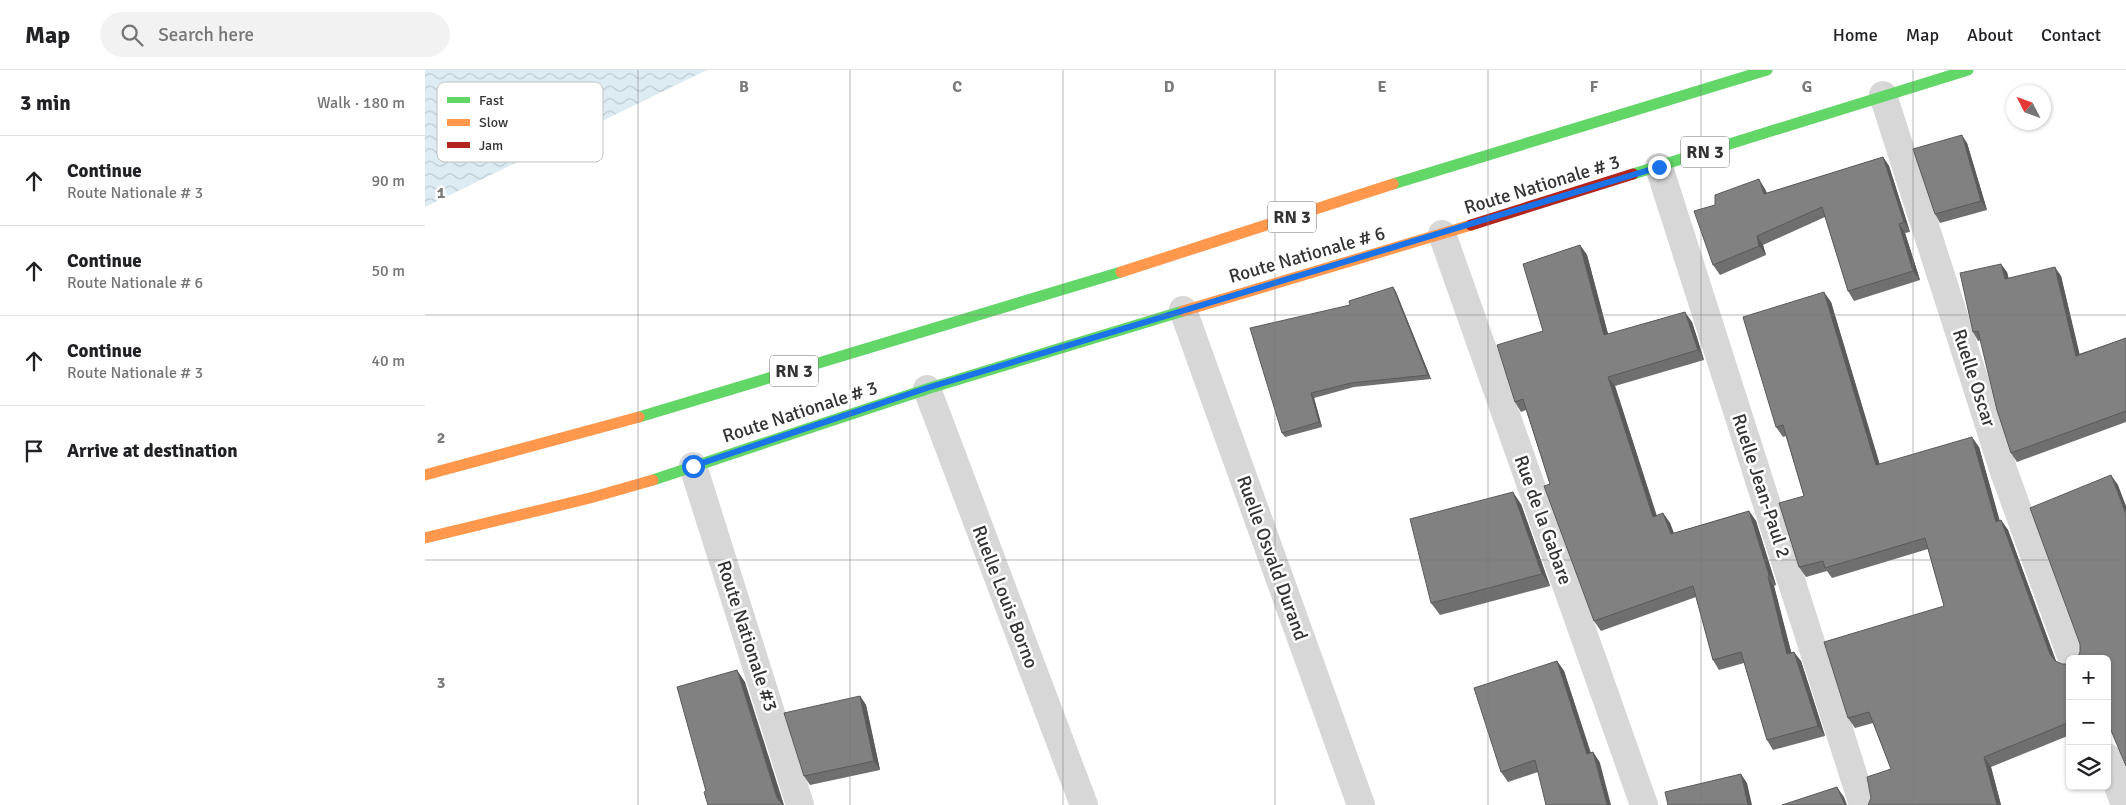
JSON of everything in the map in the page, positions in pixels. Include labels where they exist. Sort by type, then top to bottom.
[{"type":"main road","name":"Route Nationale # 6","points":[[425,475],[626,422],[1161,260],[1422,174],[1767,70]]},
{"type":"main road","name":"Route Nationale # 3","points":[[1442,234],[1968,70]]},
{"type":"main road","name":"Route Nationale # 6","points":[[1183,310],[1442,234]]},
{"type":"main road","name":"Route Nationale # 3","points":[[425,538],[592,497],[693,466],[927,388],[1183,310]]},
{"type":"street","name":"Ruelle Oscar","points":[[1883,95],[2004,472],[2071,655]]},
{"type":"street","name":"Ruelle Jean-Paul 2","points":[[1659,167],[1863,805]]},
{"type":"street","name":"Rue de la Gabare","points":[[1442,234],[1644,805]]},
{"type":"street","name":"Ruelle Osvald Durand","points":[[1183,310],[1361,805]]},
{"type":"street","name":"Ruelle Louis Borno","points":[[927,388],[1083,805]]},
{"type":"street","name":"Route Nationale #3","points":[[693,466],[801,805]]},
{"type":"street","points":[[2111,768],[2125,805]]},
{"type":"water","points":[[425,70],[707,70],[603,121],[603,82],[437,82],[437,162],[518,162],[425,207]]},
{"type":"building","points":[[1962,135],[1981,201],[1935,214],[1913,149]]},
{"type":"building","points":[[1883,157],[1904,222],[1899,224],[1913,271],[1848,291],[1822,207],[1757,236],[1759,246],[1713,265],[1694,211],[1715,205],[1715,195],[1759,179],[1764,194]]},
{"type":"building","points":[[1580,245],[1604,335],[1685,312],[1698,350],[1608,377],[1653,517],[1663,513],[1671,534],[1749,511],[1769,575],[1787,654],[1794,652],[1818,726],[1767,740],[1741,652],[1713,660],[1693,586],[1594,621],[1544,486],[1550,484],[1523,399],[1515,402],[1497,345],[1543,331],[1523,264]]},
{"type":"building","points":[[2001,264],[2005,279],[2055,267],[2076,356],[2126,338],[2126,411],[2011,453],[1997,410],[1978,331],[1973,332],[1960,273]]},
{"type":"building","points":[[1393,287],[1428,375],[1351,383],[1311,393],[1319,422],[1282,433],[1250,328],[1350,305],[1349,301]]},
{"type":"building","points":[[1824,292],[1876,465],[1972,437],[1996,522],[2001,520],[2050,654],[2055,661],[2066,664],[2066,724],[1984,757],[1997,805],[1868,805],[1871,798],[1867,777],[1891,769],[1869,712],[1848,718],[1824,642],[1944,606],[1925,538],[1825,568],[1823,561],[1799,567],[1779,503],[1804,496],[1783,425],[1776,427],[1743,317]]},
{"type":"building","points":[[2111,475],[2126,514],[2126,766],[2111,730],[2111,655],[2079,655],[2080,644],[2030,508]]},
{"type":"building","points":[[1513,492],[1542,574],[1431,603],[1410,519]]},
{"type":"building","points":[[1557,661],[1587,754],[1593,752],[1607,805],[1546,805],[1535,760],[1501,772],[1474,688]]},
{"type":"building","points":[[737,670],[777,798],[783,805],[708,805],[704,792],[706,791],[677,687]]},
{"type":"building","points":[[860,696],[874,761],[804,776],[784,713]]},
{"type":"building","points":[[1741,774],[1748,805],[1668,805],[1665,792]]},
{"type":"building","points":[[1837,787],[1845,805],[1782,805]]},
{"type":"traffic: fast","points":[[1393,184],[1767,70]]},
{"type":"traffic: fast","points":[[1633,174],[1968,70]]},
{"type":"traffic: fast","points":[[639,417],[1121,272]]},
{"type":"traffic: fast","points":[[653,480],[930,388],[1183,311]]},
{"type":"traffic: slow","points":[[1121,272],[1393,184]]},
{"type":"traffic: slow","points":[[1183,311],[1471,225]]},
{"type":"traffic: slow","points":[[425,475],[639,417]]},
{"type":"traffic: slow","points":[[425,538],[590,498],[653,480]]},
{"type":"traffic: jam","points":[[1471,225],[1633,174]]},
{"type":"route","points":[[693,466],[927,388],[1659,167]]}]
